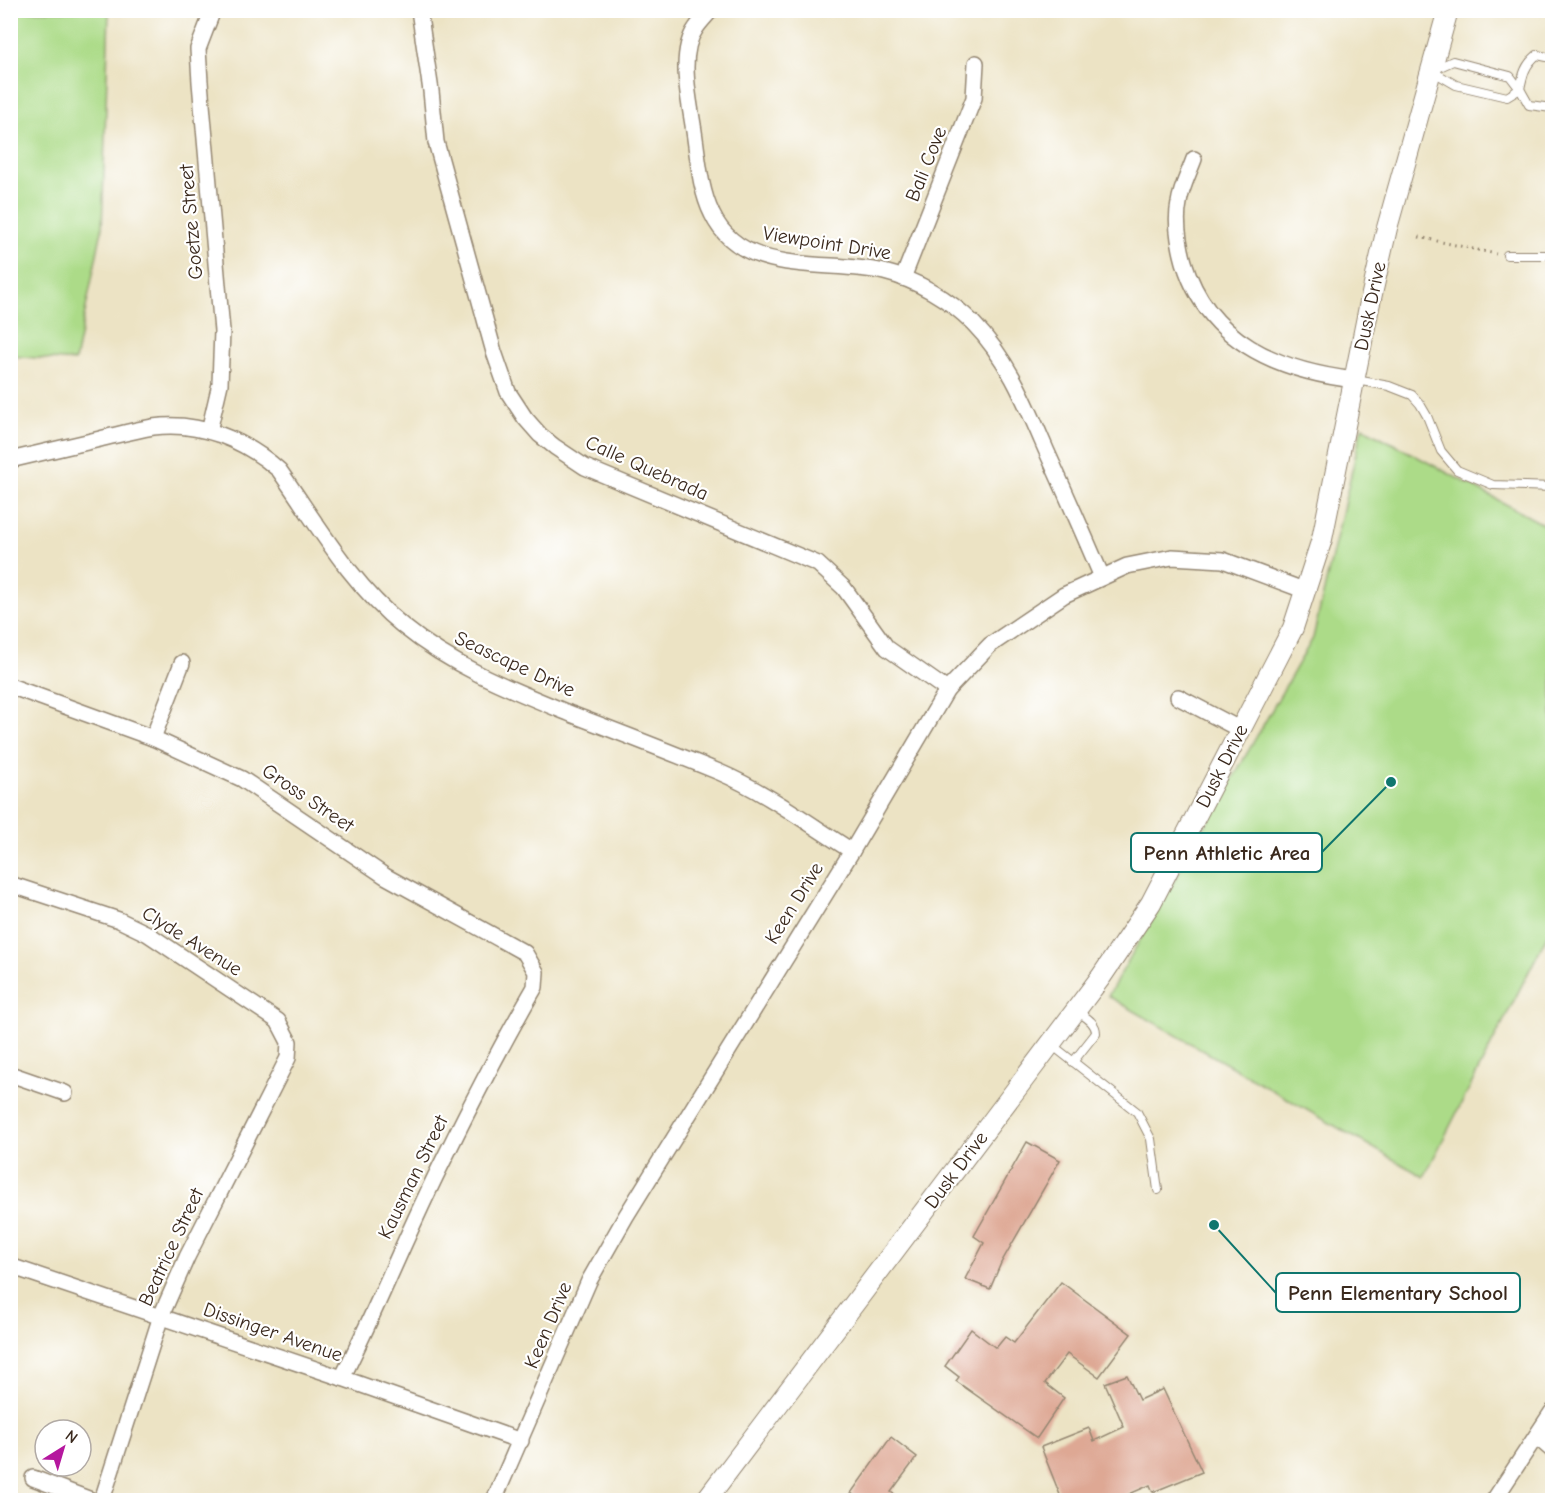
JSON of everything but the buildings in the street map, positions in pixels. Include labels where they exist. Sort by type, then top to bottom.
[{"type":"street","name":"Goetze Street","points":[[209,431],[220,384],[222,331],[198,49],[213,10]]},
{"type":"street","name":"Calle Quebrada","points":[[419,10],[436,142],[494,352],[508,392],[525,418],[540,435],[585,467],[818,564],[844,588],[887,648],[947,690]]},
{"type":"street","name":"Viewpoint Drive","points":[[711,10],[695,29],[690,43],[685,74],[704,190],[719,227],[741,247],[769,259],[853,266],[887,273],[903,278],[941,297],[958,310],[988,340],[1017,382],[1102,577]]},
{"type":"street","name":"Dusk Drive","points":[[706,1500],[1077,1010],[1151,903],[1293,628],[1322,539],[1369,307],[1388,228],[1448,10]]},
{"type":"street","name":"Bali Cove","points":[[903,278],[974,98],[976,63]]},
{"type":"street","points":[[1194,159],[1179,202],[1179,236],[1192,285],[1210,314],[1236,339],[1268,358],[1325,376],[1355,380]]},
{"type":"street","name":"Seascape Drive","points":[[10,460],[153,427],[172,426],[209,431],[240,442],[279,470],[351,574],[365,590],[402,626],[439,653],[470,671],[512,690],[723,774],[758,792],[852,851]]},
{"type":"street","name":"Keen Drive","points":[[494,1500],[589,1281],[621,1225],[852,851],[947,690],[990,645],[1064,595],[1127,566],[1172,557],[1222,560],[1306,591]]},
{"type":"street","points":[[153,738],[182,663]]},
{"type":"street","name":"Gross Street","points":[[10,686],[153,738],[242,779],[385,876],[525,953],[536,972],[535,987],[529,997]]},
{"type":"street","points":[[1178,697],[1241,730]]},
{"type":"street","name":"Clyde Avenue","points":[[10,884],[119,920],[148,934],[278,1021]]},
{"type":"street","name":"Kausman Street","points":[[342,1378],[370,1322],[444,1157],[529,997]]},
{"type":"street","name":"Beatrice Street","points":[[102,1500],[161,1316],[187,1257],[288,1058],[289,1042],[278,1021]]},
{"type":"street","points":[[10,1074],[65,1093]]},
{"type":"street","name":"Dissinger Avenue","points":[[10,1266],[521,1440]]},
{"type":"street","points":[[1494,1500],[1552,1412]]},
{"type":"street","points":[[1537,1437],[1552,1449]]},
{"type":"street","points":[[33,1478],[91,1500]]},
{"type":"lane","points":[[1432,70],[1456,85],[1507,97],[1520,89],[1523,72],[1529,61],[1537,56],[1552,58]]},
{"type":"lane","points":[[1432,70],[1453,61],[1510,76],[1529,105],[1552,108]]},
{"type":"lane","points":[[1507,255],[1552,255]]},
{"type":"lane","points":[[1355,380],[1389,386],[1412,395],[1420,404],[1441,451],[1457,470],[1494,485],[1552,487]]},
{"type":"lane","points":[[1073,1062],[1096,1033],[1093,1023],[1077,1010]]},
{"type":"lane","points":[[1051,1044],[1137,1112],[1151,1139],[1158,1190]]},
{"type":"path","points":[[1419,237],[1478,251],[1507,255]]},
{"type":"green space","points":[[10,11],[109,11],[102,230],[75,361],[11,356]]},
{"type":"green space","points":[[1362,427],[1552,529],[1552,926],[1424,1177],[1108,996],[1313,638]]},
{"type":"place","name":"Penn Athletic Area","points":[[1391,782]]},
{"type":"place","name":"Penn Elementary School","points":[[1214,1225]]}]
